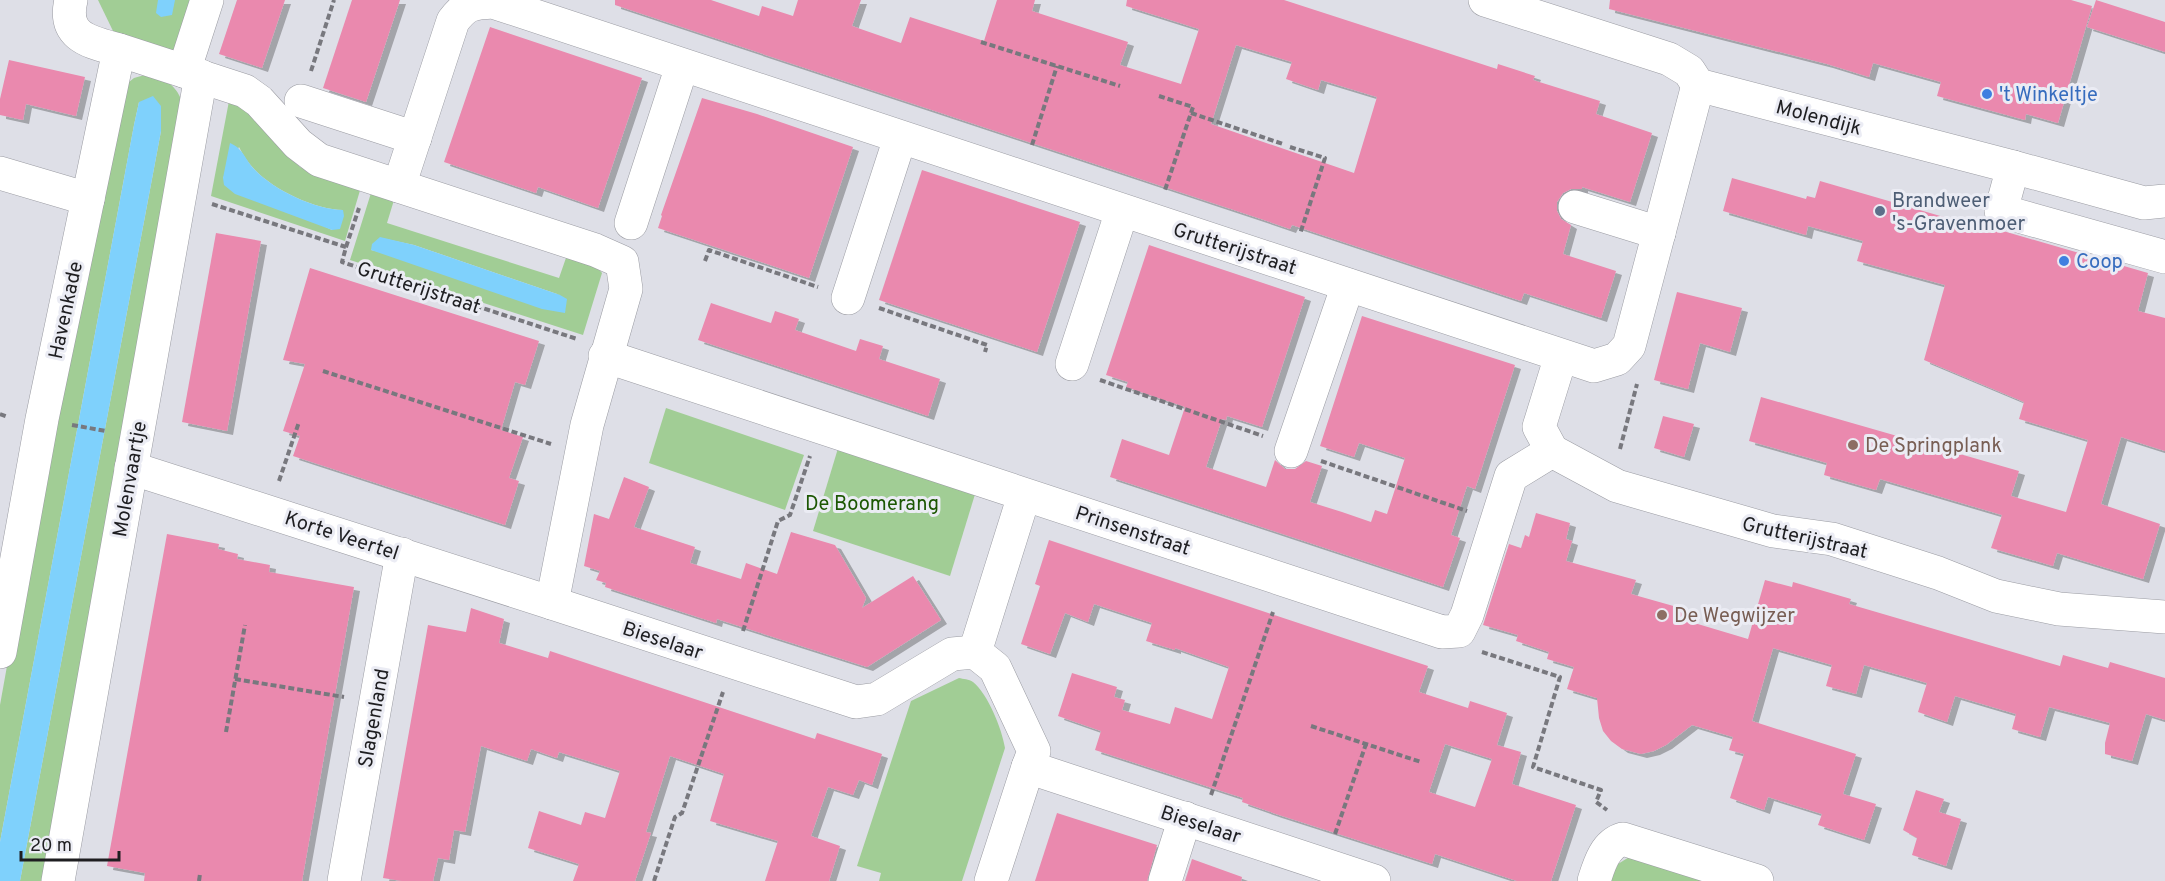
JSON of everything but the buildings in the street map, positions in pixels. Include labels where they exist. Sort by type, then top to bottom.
[{"type":"street","points":[[71,0],[69,8],[72,28],[84,41],[245,91],[259,101],[298,144],[320,160],[595,250],[621,262],[626,289],[586,425],[552,603]]},
{"type":"street","points":[[193,74],[207,0]]},
{"type":"street","points":[[1485,0],[1669,59],[1689,71],[1698,85],[1629,346],[1617,359]]},
{"type":"street","name":"Grutterijstraat","points":[[384,181],[415,138],[453,21],[463,8],[475,3],[493,3],[1561,356],[1594,366],[1617,359]]},
{"type":"street","name":"Havenkade","points":[[0,652],[42,419],[119,50]]},
{"type":"street","points":[[631,223],[682,66]]},
{"type":"street","name":"Molenvaartje","points":[[58,881],[180,194],[193,74]]},
{"type":"street","name":"Molendijk","points":[[1698,85],[2144,203],[2165,201]]},
{"type":"street","points":[[301,101],[415,138]]},
{"type":"street","points":[[848,298],[900,138]]},
{"type":"street","points":[[2013,167],[2001,211],[2165,257]]},
{"type":"street","points":[[0,172],[88,199]]},
{"type":"street","points":[[1575,207],[1659,233]]},
{"type":"street","points":[[1071,364],[1122,211]]},
{"type":"street","points":[[1291,451],[1348,285]]},
{"type":"street","name":"Prinsenstraat","points":[[605,356],[1442,632],[1459,631]]},
{"type":"street","points":[[1459,631],[1467,615],[1511,476],[1552,451],[1539,427],[1561,356]]},
{"type":"street","name":"Grutterijstraat","points":[[1552,451],[1611,482],[1773,531],[1832,539],[1938,573],[1996,596],[2059,609],[2165,617]]},
{"type":"street","name":"Korte Veertel","points":[[131,468],[552,603]]},
{"type":"street","points":[[991,881],[1034,751],[995,668],[975,652],[1021,505]]},
{"type":"street","name":"Slagenland","points":[[344,881],[402,554]]},
{"type":"street","name":"Bieselaar","points":[[552,603],[856,702],[877,699],[952,654],[975,652]]},
{"type":"street","name":"Bieselaar","points":[[1028,767],[1374,881]]},
{"type":"street","points":[[1165,881],[1193,821]]},
{"type":"street","points":[[1594,881],[1606,852],[1616,841],[1623,839],[1757,881]]},
{"type":"path","points":[[301,101],[334,0]]},
{"type":"path","points":[[981,42],[1120,86]]},
{"type":"path","points":[[1021,177],[1057,66]]},
{"type":"path","points":[[1155,222],[1192,108],[1159,96]]},
{"type":"path","points":[[1191,113],[1283,144]]},
{"type":"path","points":[[1289,266],[1325,158],[1290,147]]},
{"type":"path","points":[[346,248],[384,181]]},
{"type":"path","name":"Grutterijstraat","points":[[180,194],[346,248],[342,262],[578,339],[605,356]]},
{"type":"path","points":[[1611,482],[1639,376],[1617,359]]},
{"type":"path","points":[[324,371],[581,454]]},
{"type":"path","points":[[269,512],[299,422]]},
{"type":"path","points":[[63,423],[108,431]]},
{"type":"path","points":[[1193,821],[1284,580]]},
{"type":"path","points":[[226,732],[245,625]]},
{"type":"path","points":[[1459,631],[1478,651],[1560,677],[1533,767],[1601,790],[1596,802],[1611,814],[1616,841]]},
{"type":"path","points":[[235,679],[375,703]]},
{"type":"path","points":[[1311,726],[1421,762]]},
{"type":"path","points":[[1325,864],[1366,744]]},
{"type":"path","points":[[199,881],[200,874]]},
{"type":"green space","points":[[98,0],[196,0],[178,53],[114,33]]},
{"type":"green space","points":[[148,74],[169,83],[182,101],[44,881],[20,881],[161,131],[161,107],[139,102],[0,842],[0,705],[21,588],[124,86],[134,78]]},
{"type":"green space","points":[[229,101],[247,108],[300,167],[361,187],[345,241],[211,196]],"holes":[[[239,147],[255,170],[273,185],[308,203],[343,210],[332,230],[223,178]]]},
{"type":"green space","points":[[371,193],[394,200],[387,223],[559,278],[567,255],[596,266],[602,273],[583,335],[350,260]],"holes":[[[381,238],[414,245],[560,295],[371,250]]]},
{"type":"green space","points":[[666,408],[804,455],[785,510],[649,463]]},
{"type":"green space","name":"De Boomerang","points":[[839,445],[976,491],[950,576],[813,531]]},
{"type":"green space","points":[[959,678],[973,682],[984,695],[998,722],[1005,748],[962,881],[879,881],[881,873],[857,866],[911,701]]},
{"type":"green space","points":[[1634,854],[1715,881],[1610,881],[1618,864]]},
{"type":"water","points":[[158,0],[175,0],[172,15],[161,17],[156,13]]},
{"type":"water","points":[[153,96],[161,106],[161,131],[20,881],[0,881],[0,842],[134,125],[139,102]]},
{"type":"water","points":[[230,143],[238,148],[252,166],[273,185],[308,203],[343,210],[344,216],[340,229],[332,230],[235,194],[224,185],[223,178]]},
{"type":"water","points":[[380,237],[414,245],[560,295],[567,299],[565,313],[542,309],[371,250],[372,244]]},
{"type":"place","name":"'t Winkeltje","points":[[1987,94]]},
{"type":"place","name":"Brandweer 's-Gravenmoer","points":[[1880,211]]},
{"type":"place","name":"Coop","points":[[2064,261]]},
{"type":"place","name":"De Springplank","points":[[1853,445]]},
{"type":"place","name":"De Wegwijzer","points":[[1662,615]]}]
